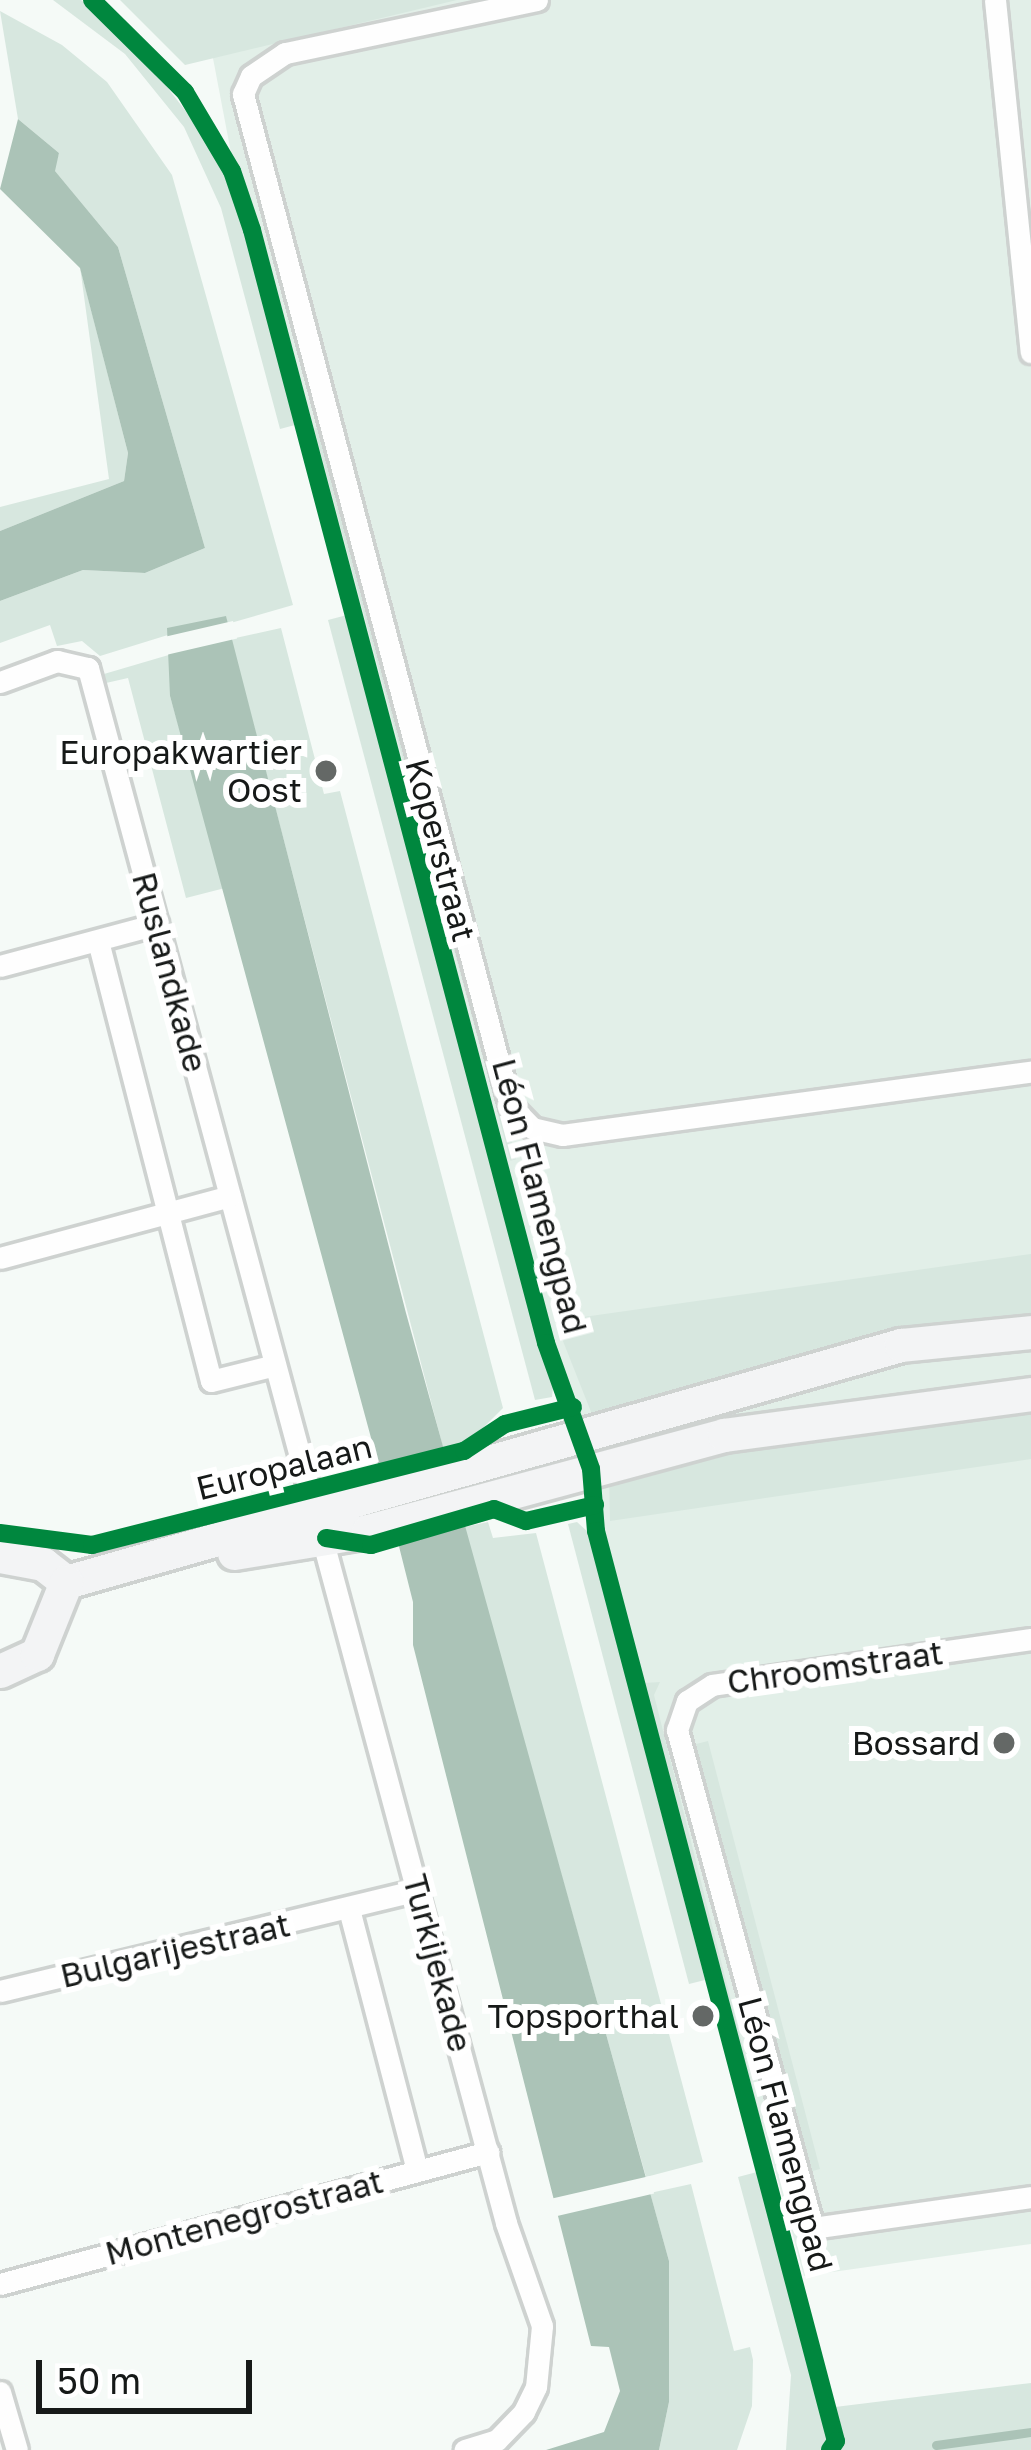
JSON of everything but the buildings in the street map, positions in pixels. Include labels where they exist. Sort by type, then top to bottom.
[{"type":"street","name":"Koperstraat","points":[[537,0],[285,53],[251,76],[243,94],[499,1067],[519,1118],[562,1135],[1031,1072]]},
{"type":"street","points":[[995,0],[1031,352]]},
{"type":"street","name":"Ruslandkade","points":[[0,682],[58,661],[88,668],[275,1365],[322,1523]]},
{"type":"street","points":[[0,966],[157,924]]},
{"type":"street","name":"Ruslandkade","points":[[98,941],[211,1381],[275,1365]]},
{"type":"street","points":[[0,1258],[230,1196]]},
{"type":"street","name":"Europalaan","points":[[476,1485],[901,1345],[1031,1332]]},
{"type":"street","name":"Europalaan","points":[[66,1582],[476,1485],[724,1435],[1031,1394]]},
{"type":"street","name":"Turkijekade","points":[[322,1523],[488,2152],[542,2326],[536,2387],[508,2431],[464,2450]]},
{"type":"street","points":[[0,1556],[43,1564],[66,1582],[38,1654],[0,1671]]},
{"type":"street","name":"Chroomstraat","points":[[1031,1639],[712,1684],[679,1715],[678,1745],[813,2228],[1031,2197]]},
{"type":"street","name":"Bulgarijestraat","points":[[0,1991],[418,1891]]},
{"type":"street","points":[[350,1909],[417,2170]]},
{"type":"street","name":"Montenegrostraat","points":[[0,2284],[488,2152]]},
{"type":"street","points":[[0,2392],[17,2450]]},
{"type":"shaded area","points":[[53,0],[81,0],[134,44],[211,144],[238,205],[295,425],[280,429],[221,208],[184,127],[125,54]]},
{"type":"shaded area","points":[[120,0],[457,0],[185,65]]},
{"type":"shaded area","points":[[426,0],[1031,0],[1031,2244],[804,2276],[247,237],[212,53]]},
{"type":"shaded area","points":[[0,11],[62,45],[107,82],[172,175],[293,605],[227,624],[226,617],[100,656],[82,641],[57,646],[50,625],[0,643],[0,601],[83,570],[145,573],[205,548],[118,247],[54,170],[59,153],[18,119]]},
{"type":"shaded area","points":[[18,119],[59,153],[55,171],[118,247],[205,548],[145,573],[83,570],[0,601],[0,531],[124,481],[128,453],[80,268],[0,189]]},
{"type":"shaded area","points":[[80,267],[128,453],[124,481],[0,531],[0,507],[109,479]]},
{"type":"shaded area","points":[[320,427],[516,1159],[510,1161],[314,429]]},
{"type":"shaded area","points":[[347,615],[554,1378],[552,1397],[535,1400],[328,620]]},
{"type":"shaded area","points":[[226,616],[406,1313],[669,2261],[669,2402],[659,2450],[546,2450],[604,2432],[620,2391],[609,2347],[591,2346],[413,1645],[413,1602],[380,1471],[170,696],[167,628]]},
{"type":"shaded area","points":[[281,628],[324,794],[340,791],[503,1408],[470,1441],[444,1451],[231,639]]},
{"type":"shaded area","points":[[172,654],[170,696],[225,888],[186,898],[128,678],[106,683],[104,674]]},
{"type":"shaded area","points":[[1031,1254],[1031,1319],[597,1427],[555,1321]]},
{"type":"shaded area","points":[[1031,1411],[1031,1459],[610,1521],[609,1472],[690,1451]]},
{"type":"shaded area","points":[[488,1522],[493,1538],[536,1533],[703,2162],[646,2177],[464,1527]]},
{"type":"shaded area","points":[[577,1522],[588,1532],[705,1980],[689,1984],[568,1524]]},
{"type":"shaded area","points":[[660,1682],[654,1695],[793,2246],[644,1683]]},
{"type":"shaded area","points":[[708,1741],[820,2169],[809,2172],[697,1752],[696,1744]]},
{"type":"shaded area","points":[[757,2172],[827,2439],[820,2450],[786,2450],[791,2375],[738,2177]]},
{"type":"shaded area","points":[[691,2184],[734,2351],[750,2347],[753,2360],[752,2406],[737,2450],[659,2450],[669,2402],[669,2261],[650,2193]]},
{"type":"shaded area","points":[[1031,2383],[1031,2450],[837,2450],[844,2440],[835,2407]]},
{"type":"pier","points":[[233,621],[237,639],[166,655],[162,637]]},
{"type":"pier","points":[[449,1447],[458,1480],[381,1500],[373,1467]]},
{"type":"pier","points":[[650,2176],[654,2194],[551,2217],[547,2200]]},
{"type":"waterway","points":[[936,2445],[1031,2432]]},
{"type":"cycle path","name":"Léon Flamengpad","points":[[92,0],[185,92],[232,171],[252,230],[546,1343],[591,1469],[596,1531],[836,2441],[830,2450]]},
{"type":"cycle path","points":[[0,1533],[92,1545],[464,1451],[505,1424],[573,1407]]},
{"type":"cycle path","points":[[326,1538],[371,1545],[494,1509],[526,1521],[595,1505]]},
{"type":"place","name":"Europakwartier Oost","points":[[326,771]]},
{"type":"place","name":"Bossard","points":[[1004,1743]]},
{"type":"place","name":"Topsporthal","points":[[703,2016]]}]
